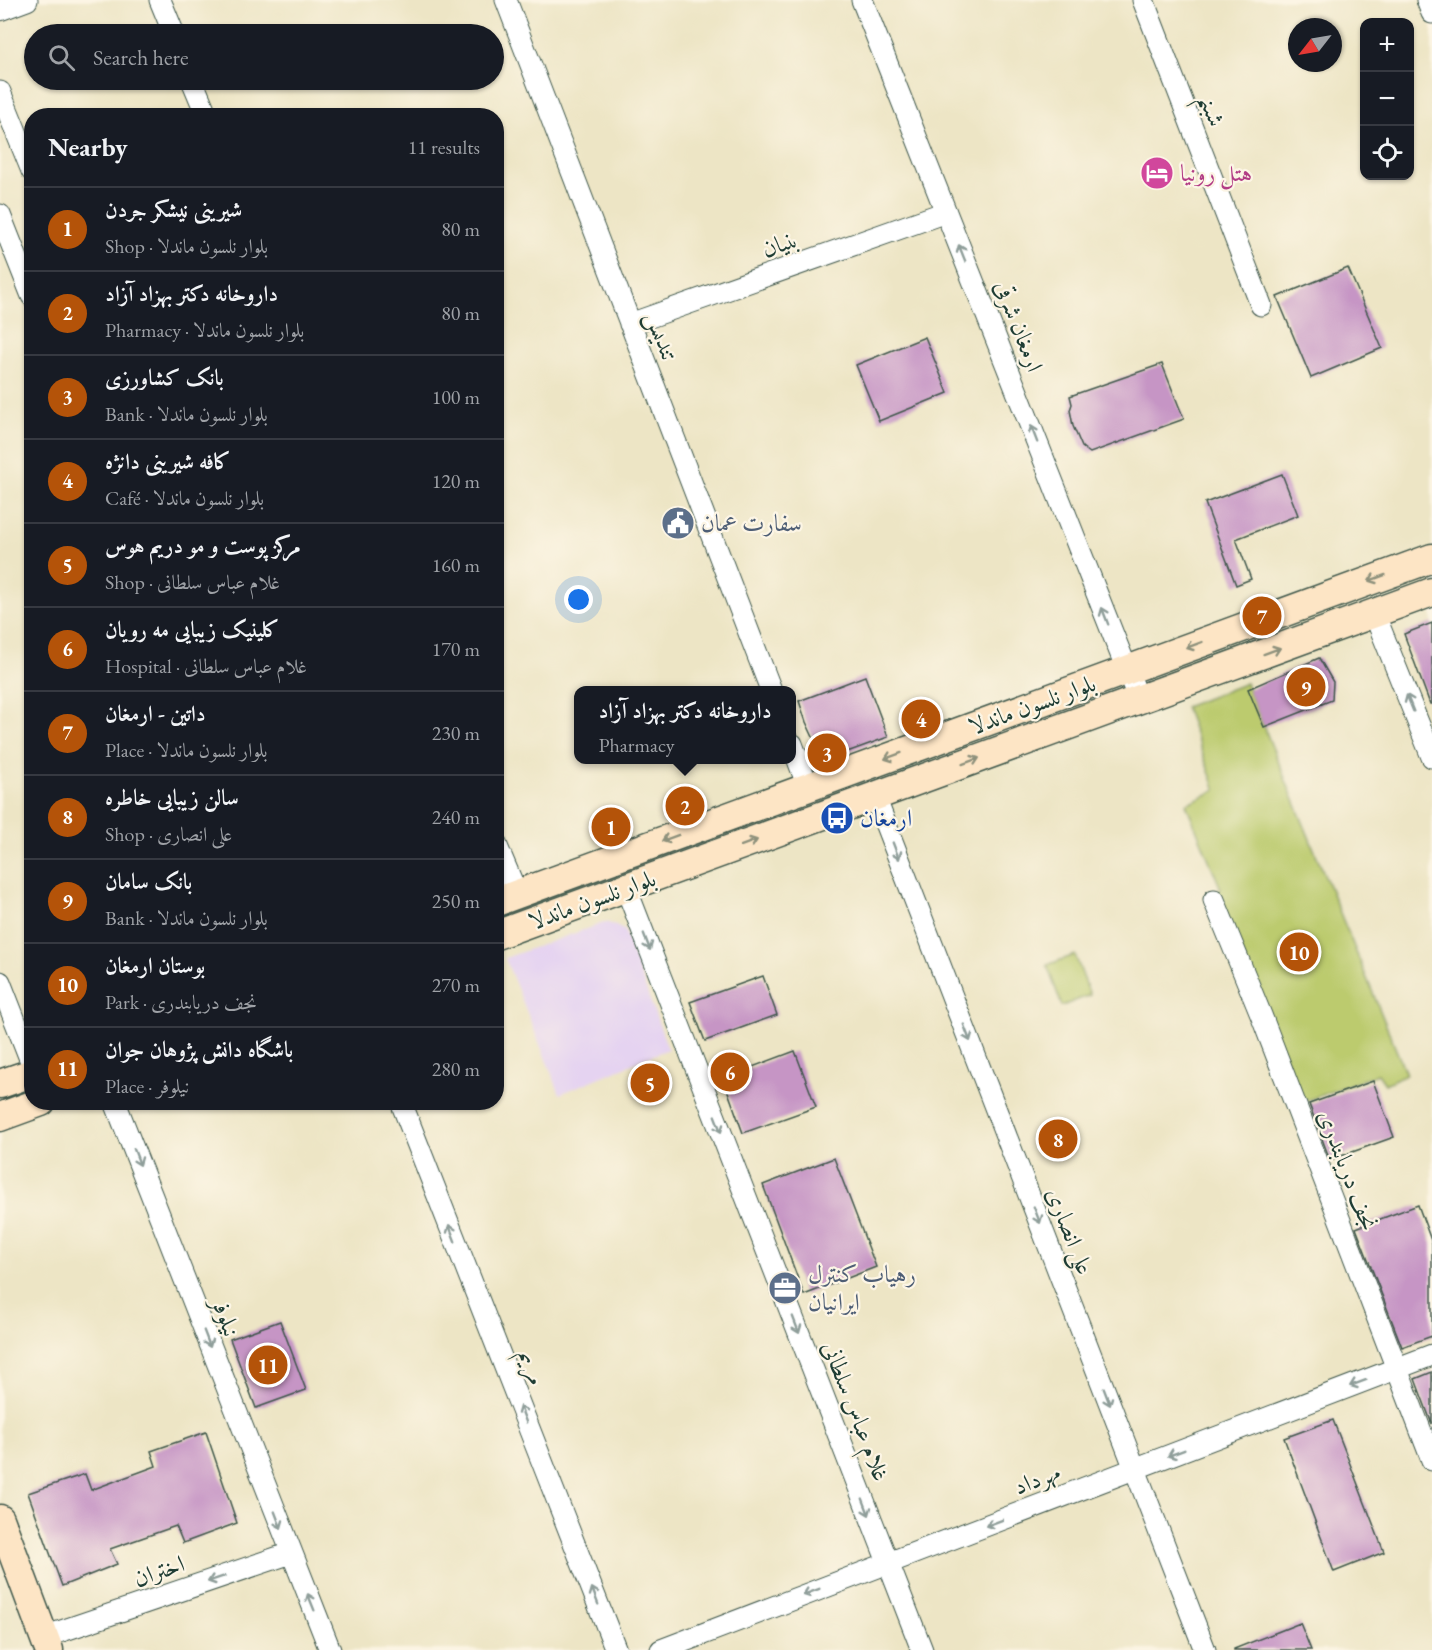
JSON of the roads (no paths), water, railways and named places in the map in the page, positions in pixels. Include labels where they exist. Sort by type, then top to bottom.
[{"type":"main road","name":"بلوار نلسون ماندلا","points":[[507,898],[1432,558]]},
{"type":"main road","name":"بلوار نلسون ماندلا","points":[[504,932],[1432,592]]},
{"type":"main road","points":[[0,1084],[24,1076]]},
{"type":"main road","points":[[0,1117],[24,1108]]},
{"type":"main road","points":[[0,1519],[46,1643]]},
{"type":"street","points":[[0,10],[27,0]]},
{"type":"street","points":[[160,0],[170,24]]},
{"type":"street","name":"تندیس","points":[[506,0],[769,686]]},
{"type":"street","name":"ارمغان شرقی","points":[[862,0],[1139,700]]},
{"type":"street","name":"شبنم","points":[[1143,0],[1261,305]]},
{"type":"street","points":[[1427,0],[1432,13]]},
{"type":"street","points":[[196,90],[204,108]]},
{"type":"street","points":[[0,92],[24,151]]},
{"type":"street","name":"بنیان","points":[[630,324],[946,212]]},
{"type":"street","points":[[0,215],[24,276]]},
{"type":"street","points":[[1374,614],[1432,757]]},
{"type":"street","points":[[796,755],[808,787]]},
{"type":"street","name":"علی انصاری","points":[[875,796],[1205,1650]]},
{"type":"street","points":[[504,883],[507,898]]},
{"type":"street","name":"غلام عباس سلطانی","points":[[626,888],[922,1650]]},
{"type":"street","name":"نجف دریابندری","points":[[1214,900],[1265,1026],[1432,1460]]},
{"type":"street","points":[[0,982],[24,1044]]},
{"type":"street","name":"نیلوفر","points":[[118,1110],[330,1650]]},
{"type":"street","name":"مریم","points":[[404,1110],[616,1650]]},
{"type":"street","name":"مهرداد","points":[[661,1650],[1432,1355]]},
{"type":"street","name":"اختران","points":[[46,1643],[291,1553]]},
{"type":"place","name":"هتل رونیا","points":[[1157,173]]},
{"type":"place","name":"سفارت عمان","points":[[678,523]]},
{"type":"place","name":"داتین - ارمغان","points":[[1262,616]]},
{"type":"place","name":"بانک سامان","points":[[1306,687]]},
{"type":"place","name":"کافه شیرینی دانژه","points":[[921,719]]},
{"type":"place","name":"بانک کشاورزی","points":[[827,753]]},
{"type":"place","name":"داروخانه دکتر بهزاد آزاد","points":[[685,806]]},
{"type":"place","name":"ارمغان","points":[[837,818]]},
{"type":"place","name":"شیرینی نیشکر جردن","points":[[611,827]]},
{"type":"place","name":"بوستان ارمغان","points":[[1299,952]]},
{"type":"place","name":"کلینیک زیبایی مه رویان","points":[[730,1072]]},
{"type":"place","name":"مرکز پوست و مو دریم هوس","points":[[650,1083]]},
{"type":"place","name":"سالن زیبایی خاطره","points":[[1058,1139]]},
{"type":"place","name":"رهیاب کنترل ایرانیان","points":[[785,1288]]},
{"type":"place","name":"باشگاه دانش پژوهان جوان","points":[[268,1365]]}]
